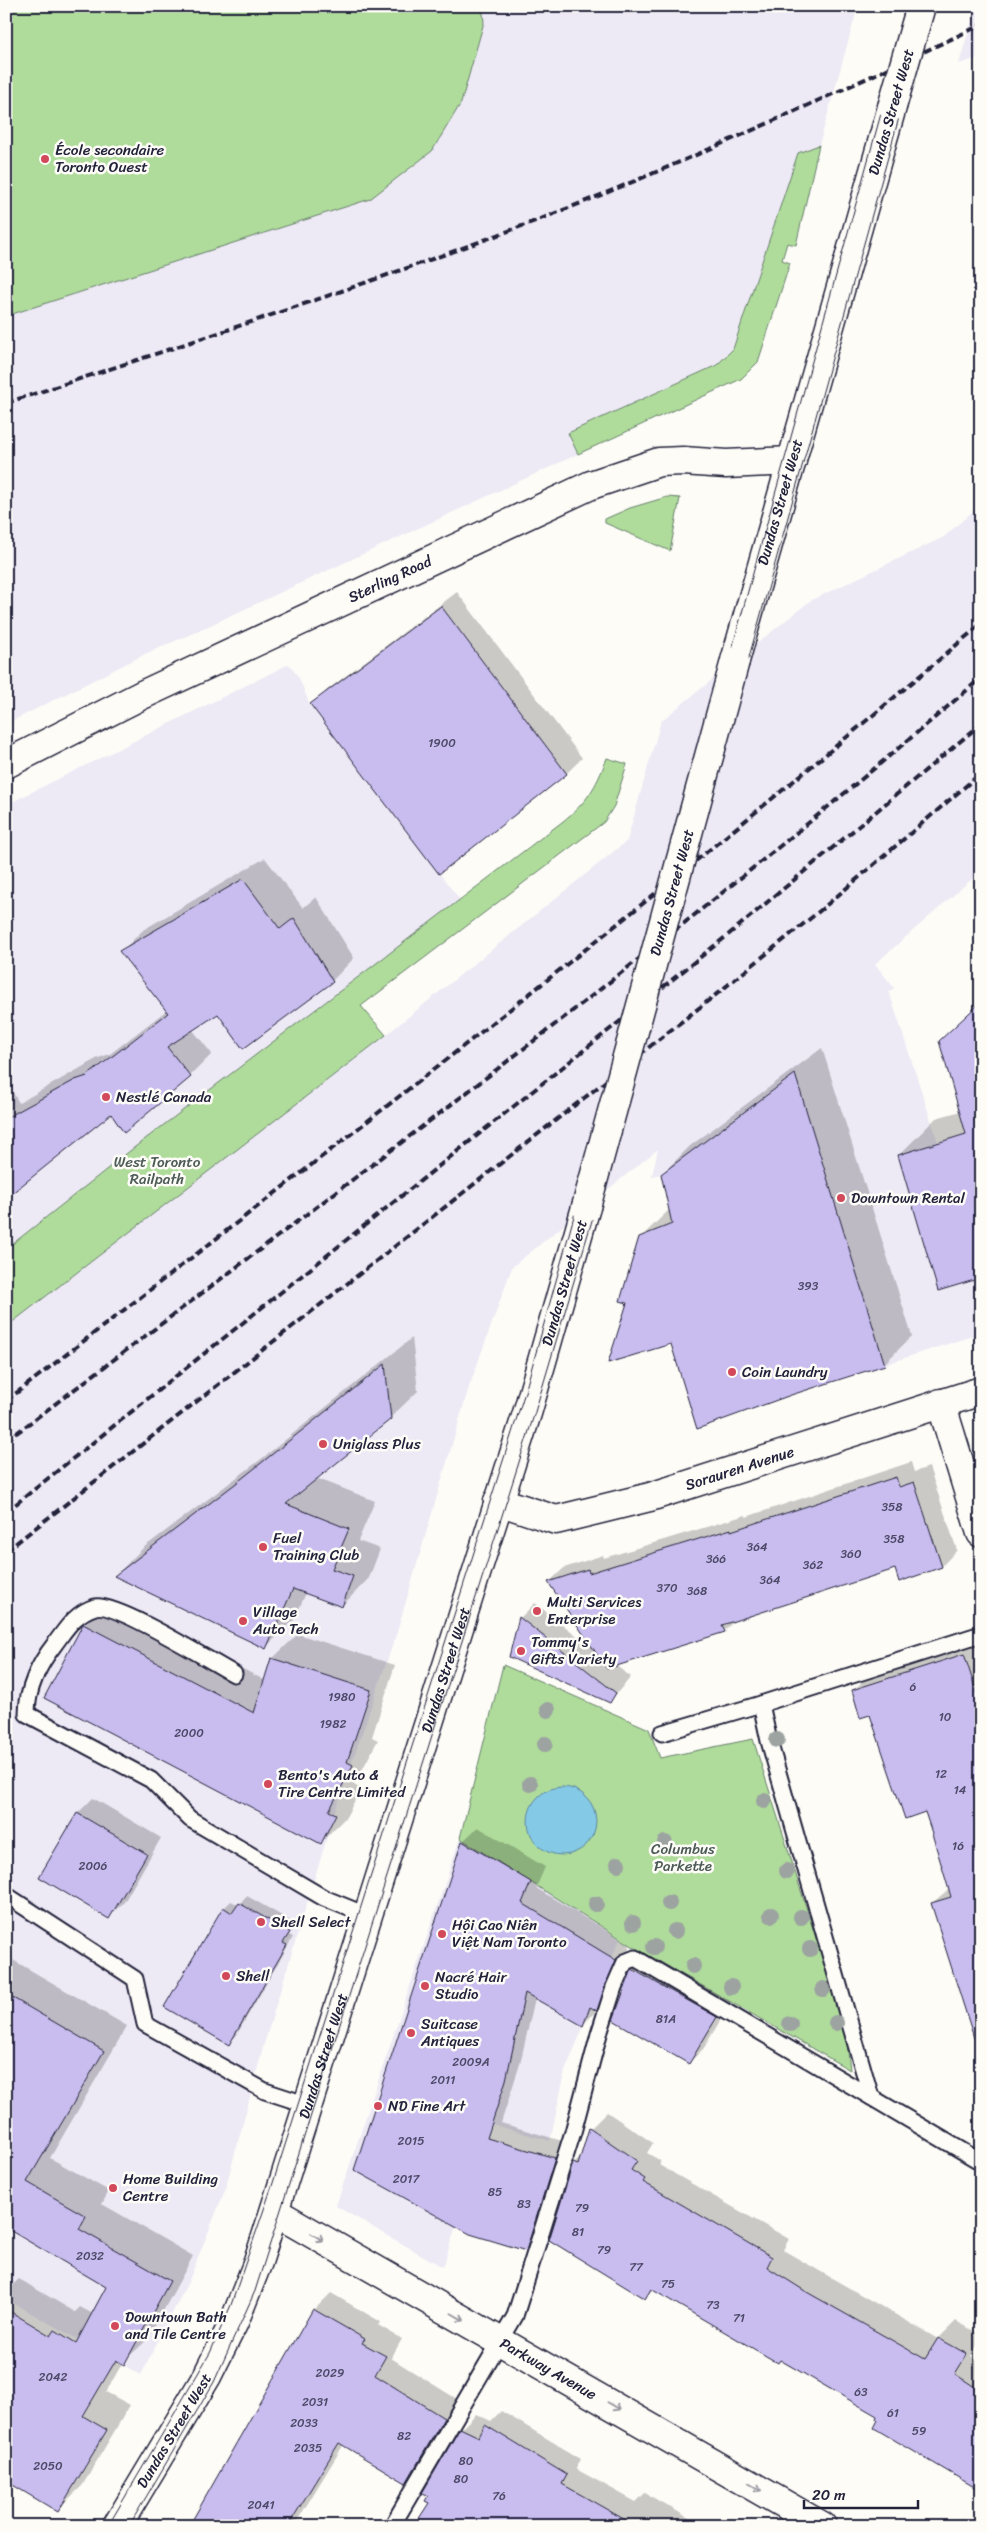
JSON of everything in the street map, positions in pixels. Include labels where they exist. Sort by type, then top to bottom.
[{"type":"main road","name":"Dundas Street West","points":[[118,2526],[207,2376],[234,2322],[275,2212],[366,1916],[528,1410],[586,1207],[825,338],[921,6]]},
{"type":"main road","name":"Sterling Road","points":[[6,764],[142,695],[591,485],[639,467],[659,462],[683,461],[726,464],[792,461]]},
{"type":"main road","name":"Sorauren Avenue","points":[[498,1501],[556,1520],[650,1497],[981,1391]]},
{"type":"main road","points":[[941,1403],[981,1533]]},
{"type":"main road","name":"Parkway Avenue","points":[[275,2212],[822,2526]]},
{"type":"lane","points":[[234,1674],[119,1611],[97,1606],[77,1615],[47,1654],[27,1696],[27,1714],[151,1780],[190,1819],[324,1898],[366,1916]]},
{"type":"lane","points":[[662,1734],[981,1634]]},
{"type":"lane","points":[[761,1704],[772,1751],[871,2097]]},
{"type":"lane","points":[[6,1895],[136,1979],[145,2024],[265,2091],[308,2105]]},
{"type":"lane","points":[[392,2526],[515,2316],[573,2132],[599,2034],[614,1987],[625,1962],[635,1958],[981,2162]]},
{"type":"shaded area","points":[[6,6],[858,6],[819,145],[798,153],[738,338],[727,358],[717,365],[568,433],[578,454],[147,653],[6,724]]},
{"type":"shaded area","points":[[976,6],[981,6],[981,57],[959,64]]},
{"type":"shaded area","points":[[981,504],[981,871],[875,964],[894,988],[889,992],[938,1142],[979,1279],[981,1333],[791,1395],[723,1189],[668,1207],[661,1174],[652,1176],[658,1149],[512,1267],[468,1390],[397,1632],[336,1808],[264,2044],[225,2190],[189,2280],[141,2375],[6,2299],[6,1327],[386,1035],[627,841],[661,721],[810,601],[944,537]]},
{"type":"shaded area","points":[[289,664],[299,678],[310,705],[460,900],[140,1143],[6,1249],[6,805]]},
{"type":"shaded area","points":[[460,1838],[620,1939],[565,2071],[550,2141],[488,2123],[443,2267],[336,2206]]},
{"type":"green space","points":[[6,6],[482,6],[484,22],[461,103],[432,151],[370,199],[6,316]]},
{"type":"green space","points":[[819,145],[796,245],[787,243],[782,260],[790,263],[758,362],[741,379],[578,454],[568,433],[717,365],[733,349],[798,153]]},
{"type":"green space","points":[[667,497],[680,498],[670,551],[605,523],[605,519],[630,508]]},
{"type":"green space","name":"West Toronto Railpath","points":[[607,758],[627,764],[614,806],[604,822],[361,1006],[386,1035],[6,1327],[6,1249],[140,1143],[562,822],[590,794]]},
{"type":"green space","name":"Columbus Parkette","points":[[503,1665],[649,1729],[660,1758],[753,1739],[846,2033],[850,2070],[634,1947],[460,1838]]},
{"type":"water","points":[[562,1787],[575,1790],[586,1797],[593,1808],[596,1821],[593,1834],[586,1845],[575,1852],[562,1855],[549,1852],[538,1845],[531,1834],[528,1821],[531,1808],[538,1797],[549,1790]]},
{"type":"building","points":[[441,606],[567,774],[439,874],[310,704]]},
{"type":"building","points":[[243,879],[280,929],[294,918],[333,982],[243,1049],[218,1014],[167,1047],[191,1077],[124,1133],[111,1114],[6,1198],[6,1118],[75,1080],[87,1076],[168,1013],[119,951]]},
{"type":"building","points":[[981,1002],[981,1278],[938,1291],[898,1155],[966,1134],[939,1041]]},
{"type":"building","points":[[795,1074],[885,1365],[791,1395],[697,1429],[671,1344],[608,1363],[627,1303],[620,1301],[639,1237],[672,1224],[661,1174]]},
{"type":"building","points":[[385,1364],[391,1419],[286,1504],[349,1529],[332,1569],[353,1576],[342,1607],[293,1589],[266,1649],[114,1576],[235,1484]]},
{"type":"building","points":[[896,1477],[899,1487],[914,1482],[942,1567],[899,1582],[895,1569],[722,1625],[725,1632],[607,1669],[548,1582],[588,1569],[589,1573],[731,1529],[731,1531]]},
{"type":"building","points":[[519,1617],[616,1693],[610,1703],[509,1657]]},
{"type":"building","points":[[83,1624],[254,1713],[271,1658],[371,1690],[347,1762],[353,1765],[329,1811],[336,1814],[321,1844],[44,1698]]},
{"type":"building","points":[[964,1654],[981,1706],[981,2037],[974,2038],[931,1903],[951,1897],[925,1812],[905,1819],[870,1715],[860,1718],[852,1690]]},
{"type":"building","points":[[77,1813],[147,1854],[109,1919],[39,1877]]},
{"type":"building","points":[[462,1841],[531,1882],[522,1903],[616,1960],[597,2011],[590,2007],[583,2026],[525,1993],[506,2080],[487,2138],[555,2158],[526,2251],[470,2234],[354,2170]]},
{"type":"building","name":"Shell","points":[[239,1903],[290,1932],[283,1943],[287,1945],[229,2045],[164,2007],[223,1907],[232,1913]]},
{"type":"building","points":[[632,1969],[717,2017],[689,2064],[613,2020]]},
{"type":"building","points":[[6,1994],[104,2051],[27,2182],[86,2216],[79,2229],[170,2281],[124,2365],[116,2360],[83,2416],[107,2430],[58,2512],[6,2481],[6,2309],[51,2336],[55,2330],[76,2343],[106,2287],[6,2228]]},
{"type":"building","points":[[589,2128],[637,2161],[631,2170],[645,2179],[643,2182],[772,2257],[767,2267],[805,2291],[925,2359],[938,2338],[967,2354],[955,2374],[981,2391],[981,2491],[874,2428],[878,2420],[876,2419],[877,2416],[780,2360],[778,2363],[651,2289],[645,2299],[549,2240],[573,2163],[578,2165]]},
{"type":"building","points":[[313,2309],[365,2339],[362,2343],[386,2356],[375,2375],[444,2418],[406,2483],[339,2443],[288,2526],[189,2526]]},
{"type":"building","points":[[485,2425],[567,2475],[562,2484],[636,2526],[414,2526],[429,2503],[425,2501],[428,2496],[422,2493],[460,2428],[479,2437]]},
{"type":"tram line","points":[[108,2526],[210,2353],[231,2305],[272,2186],[525,1392],[911,6]]},
{"type":"tram line","points":[[129,2526],[214,2382],[255,2291],[535,1412],[599,1197],[930,6]]},
{"type":"railway","points":[[6,403],[343,290],[543,218],[599,196],[818,101],[981,25]]},
{"type":"railway","points":[[6,1401],[376,1115],[620,922],[742,824],[981,624]]},
{"type":"railway","points":[[6,1441],[377,1161],[622,972],[863,778],[981,678]]},
{"type":"railway","points":[[6,1512],[728,935],[981,724]]},
{"type":"railway","points":[[6,1551],[713,997],[822,909],[981,773]]},
{"type":"place","name":"École secondaire Toronto Ouest","points":[[45,159]]},
{"type":"place","name":"Nestlé Canada","points":[[106,1097]]},
{"type":"place","name":"Downtown Rental","points":[[841,1198]]},
{"type":"place","name":"Coin Laundry","points":[[732,1372]]},
{"type":"place","name":"Uniglass Plus","points":[[323,1444]]},
{"type":"place","name":"Fuel Training Club","points":[[263,1547]]},
{"type":"place","name":"Multi Services Enterprise","points":[[537,1611]]},
{"type":"place","name":"Village Auto Tech","points":[[243,1621]]},
{"type":"place","name":"Tommy's Gifts Variety","points":[[521,1651]]},
{"type":"place","name":"Bento's Auto & Tire Centre Limited","points":[[268,1784]]},
{"type":"place","name":"Shell Select","points":[[261,1922]]},
{"type":"place","name":"Hội Cao Niên Việt Nam Toronto","points":[[442,1934]]},
{"type":"place","name":"Shell","points":[[226,1976]]},
{"type":"place","name":"Nacré Hair Studio","points":[[425,1986]]},
{"type":"place","name":"Suitcase Antiques","points":[[411,2033]]},
{"type":"place","name":"ND Fine Art","points":[[378,2106]]},
{"type":"place","name":"Home Building Centre","points":[[113,2188]]},
{"type":"place","name":"Downtown Bath and Tile Centre","points":[[115,2326]]}]
